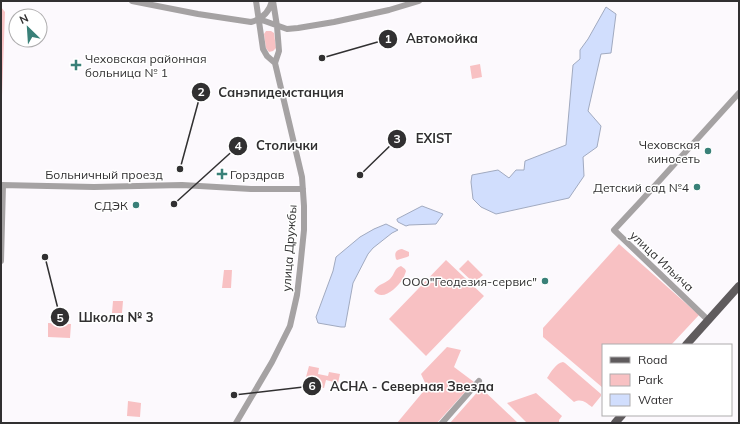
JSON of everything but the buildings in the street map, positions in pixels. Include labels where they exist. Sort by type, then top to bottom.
[{"type":"main road","points":[[687,344],[739,286]]},
{"type":"street","points":[[132,1],[198,14],[251,22],[259,19],[269,10],[272,2]]},
{"type":"street","points":[[259,19],[287,29],[327,23],[389,10],[419,1]]},
{"type":"street","points":[[257,3],[262,9],[266,10],[272,2]]},
{"type":"street","name":"улица Дружбы","points":[[236,423],[272,362],[290,326],[297,295],[304,230],[302,177],[275,63],[279,51],[277,26],[272,2]]},
{"type":"street","name":"улица Дружбы","points":[[257,3],[262,49],[275,63]]},
{"type":"street","name":"улица Ильича","points":[[708,320],[614,230],[739,93]]},
{"type":"street","points":[[1,261],[2,185]]},
{"type":"street","name":"Больничный проезд","points":[[2,185],[94,187],[182,185],[251,189],[303,189]]},
{"type":"street","points":[[442,423],[479,381]]},
{"type":"green space","points":[[1,7],[5,12],[2,96],[1,96]]},
{"type":"green space","points":[[266,31],[271,31],[274,33],[276,48],[269,52],[266,48],[264,34]]},
{"type":"green space","points":[[480,64],[482,77],[472,79],[470,66]]},
{"type":"green space","points":[[619,244],[699,315],[672,344],[602,344],[602,387],[543,337],[543,328]]},
{"type":"green space","points":[[402,249],[409,252],[409,256],[397,260],[395,257],[396,252]]},
{"type":"green space","points":[[446,260],[484,296],[426,356],[389,319]]},
{"type":"green space","points":[[468,260],[483,275],[474,283],[459,269]]},
{"type":"green space","points":[[401,266],[406,271],[403,279],[397,287],[389,293],[381,295],[377,294],[374,291],[378,286],[390,279],[397,268]]},
{"type":"green space","points":[[224,270],[232,270],[231,288],[222,288]]},
{"type":"green space","points":[[113,301],[123,301],[122,313],[112,313]]},
{"type":"green space","points":[[48,323],[71,324],[70,338],[48,337]]},
{"type":"green space","points":[[447,347],[461,350],[454,367],[474,382],[437,423],[397,423],[427,387],[421,374]]},
{"type":"green space","points":[[563,362],[601,394],[592,407],[582,401],[574,402],[547,378],[556,366]]},
{"type":"green space","points":[[309,366],[319,368],[318,374],[328,376],[329,372],[340,374],[338,383],[326,380],[324,388],[314,386],[316,379],[306,377]]},
{"type":"green space","points":[[481,388],[518,423],[450,423]]},
{"type":"green space","points":[[536,393],[562,416],[559,423],[527,423],[507,403]]},
{"type":"green space","points":[[128,401],[141,403],[140,417],[127,416]]},
{"type":"water","points":[[606,7],[616,14],[611,53],[601,54],[588,111],[601,126],[597,147],[583,157],[584,176],[569,198],[496,214],[481,207],[473,199],[471,182],[472,175],[498,170],[509,178],[516,170],[524,170],[525,161],[566,145],[573,65],[580,59],[580,50]]},
{"type":"water","points":[[422,206],[443,214],[436,224],[406,226],[398,222],[397,219]]},
{"type":"water","points":[[386,224],[398,230],[373,248],[368,254],[353,283],[345,327],[318,323],[316,317],[333,271],[336,257],[360,237]]},
{"type":"place","name":"Автомойка","points":[[322,58]]},
{"type":"place","name":"Чеховская районная больница № 1","points":[[76,65]]},
{"type":"place","name":"Чеховская киносеть","points":[[708,151]]},
{"type":"place","name":"Санэпидемстанция","points":[[180,169]]},
{"type":"place","name":"Горздрав","points":[[222,174]]},
{"type":"place","name":"EXIST","points":[[360,175]]},
{"type":"place","name":"Детский сад №4","points":[[697,187]]},
{"type":"place","name":"Столички","points":[[174,204]]},
{"type":"place","name":"СДЭК","points":[[136,205]]},
{"type":"place","name":"Школа № 3","points":[[45,257]]},
{"type":"place","name":"ООО\"Геодезия-сервис\"","points":[[545,281]]},
{"type":"place","name":"АСНА - Северная Звезда","points":[[234,395]]}]
